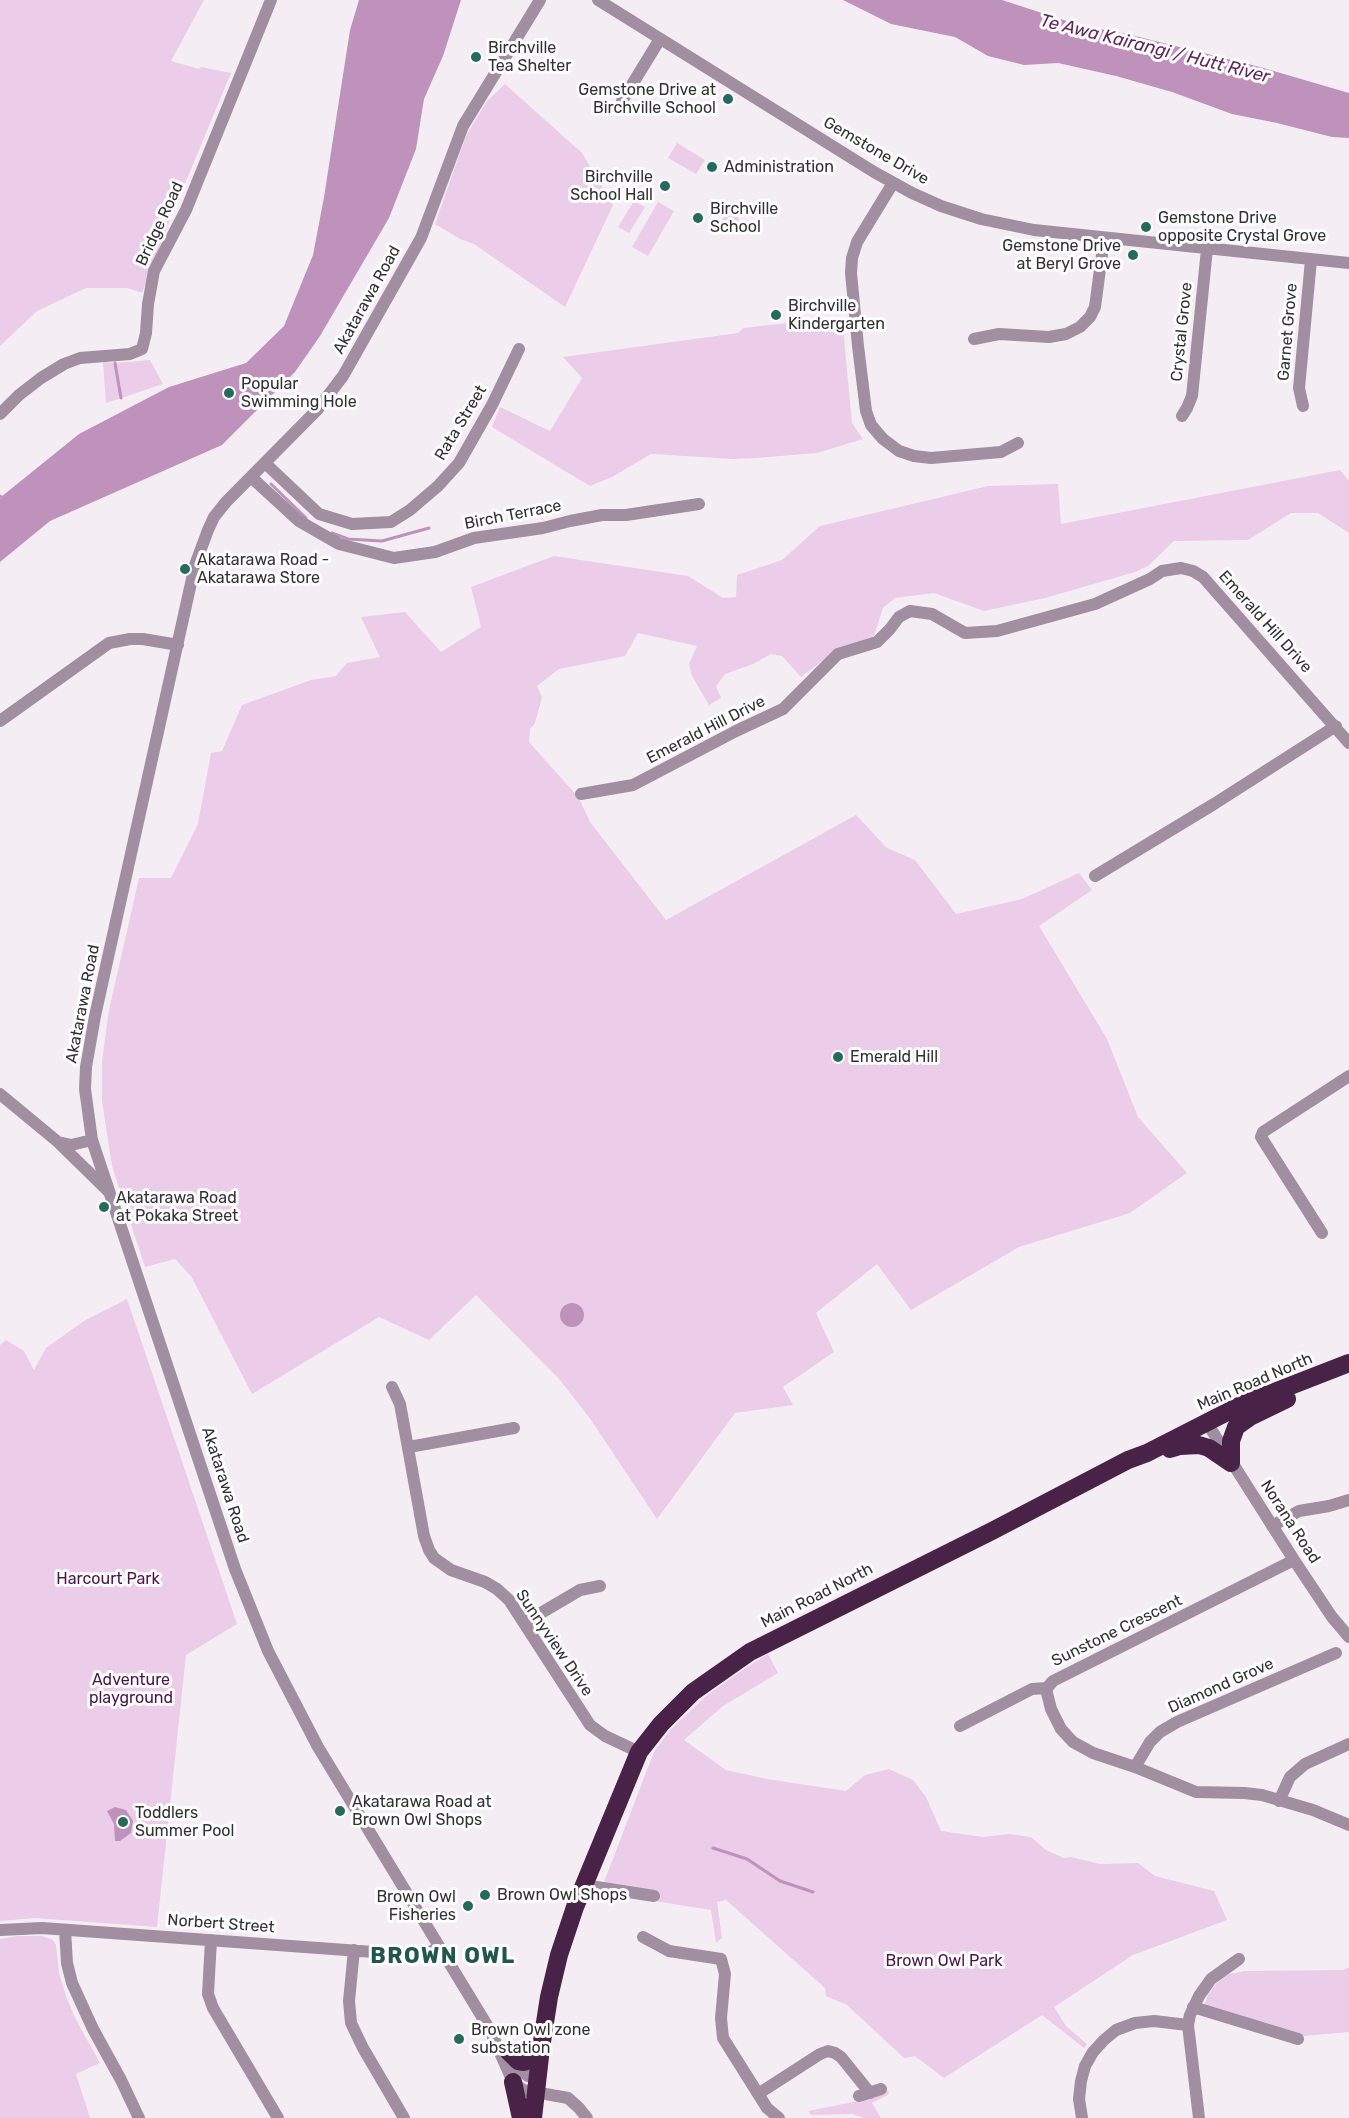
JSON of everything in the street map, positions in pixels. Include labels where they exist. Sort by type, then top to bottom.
[{"type":"highway","name":"Main Road North","points":[[533,2118],[541,2048],[558,1955],[584,1885],[639,1752],[661,1724],[693,1692],[750,1652],[1128,1460],[1147,1453],[1241,1405],[1347,1364]]},
{"type":"highway","points":[[1231,1463],[1233,1433],[1242,1422],[1329,1380],[1347,1364]]},
{"type":"highway","points":[[1147,1453],[1180,1446],[1199,1445],[1209,1448],[1231,1463]]},
{"type":"highway","points":[[508,2051],[518,2061],[524,2062],[531,2059],[541,2048]]},
{"type":"highway","points":[[513,2082],[521,2118]]},
{"type":"street","name":"Bridge Road","points":[[0,414],[40,378],[64,364],[80,358],[130,354],[142,349],[154,272],[186,210],[271,0]]},
{"type":"street","name":"Akatarawa Road","points":[[513,2082],[494,2036],[318,1747],[268,1651],[235,1569],[92,1140],[85,1089],[90,1043],[195,565],[208,530],[214,517],[226,502],[317,410],[343,376],[421,238],[463,126],[540,0]]},
{"type":"street","name":"Gemstone Drive","points":[[598,0],[892,183],[941,206],[987,221],[1034,230],[1349,263]]},
{"type":"street","points":[[622,102],[660,39]]},
{"type":"street","points":[[892,183],[857,242],[852,258],[851,273],[858,346],[866,411],[871,425],[883,439],[899,451],[931,458],[1001,452],[1018,442]]},
{"type":"street","points":[[974,339],[999,334],[1049,337],[1066,334],[1080,327],[1090,317],[1095,307],[1104,239]]},
{"type":"street","name":"Crystal Grove","points":[[1182,416],[1192,396],[1207,249]]},
{"type":"street","name":"Garnet Grove","points":[[1303,406],[1299,388],[1311,260]]},
{"type":"street","name":"Rata Street","points":[[265,463],[319,514],[352,524],[390,522],[410,510],[438,486],[459,463],[492,405],[519,349]]},
{"type":"street","name":"Birch Terrace","points":[[251,477],[299,521],[339,544],[394,558],[435,552],[474,538],[543,528],[581,519],[699,504]]},
{"type":"street","name":"Emerald Hill Drive","points":[[581,794],[633,785],[736,731],[783,710],[838,654],[877,642],[899,617],[910,611],[932,614],[965,633],[997,631],[1095,604],[1162,572],[1181,568],[1193,571],[1203,578],[1349,743]]},
{"type":"street","points":[[0,721],[109,643],[142,639],[178,645]]},
{"type":"street","points":[[1095,876],[1336,726]]},
{"type":"street","points":[[1322,1233],[1261,1137],[1263,1132],[1349,1076]]},
{"type":"street","points":[[0,1094],[58,1142],[111,1194]]},
{"type":"street","points":[[58,1142],[70,1145],[92,1140]]},
{"type":"street","name":"Sunnyview Drive","points":[[392,1387],[400,1404],[424,1536],[429,1550],[442,1565],[485,1582],[509,1600],[590,1725],[606,1737],[639,1752]]},
{"type":"street","name":"Norana Road","points":[[1207,1423],[1294,1560],[1332,1617],[1349,1637]]},
{"type":"street","points":[[409,1447],[514,1428]]},
{"type":"street","points":[[1272,1526],[1299,1511],[1349,1500]]},
{"type":"street","name":"Sunstone Crescent","points":[[1294,1560],[1053,1682],[1047,1688],[1051,1709],[1061,1729],[1073,1742],[1093,1753],[1196,1792],[1244,1793],[1262,1796],[1313,1810],[1349,1825]]},
{"type":"street","points":[[524,1623],[580,1590],[600,1586]]},
{"type":"street","name":"Diamond Grove","points":[[1135,1767],[1150,1742],[1160,1732],[1177,1722],[1335,1653]]},
{"type":"street","points":[[960,1726],[1032,1689],[1047,1688]]},
{"type":"street","points":[[1279,1802],[1290,1777],[1305,1764],[1349,1744]]},
{"type":"street","points":[[584,1885],[654,1896]]},
{"type":"street","name":"Norbert Street","points":[[0,1930],[42,1928],[415,1955],[439,1947]]},
{"type":"street","points":[[65,1930],[67,1963],[72,1983],[139,2118]]},
{"type":"street","points":[[643,1937],[669,1951],[721,1959],[725,1974],[721,2010],[721,2032],[724,2041],[769,2112],[779,2118]]},
{"type":"street","points":[[211,1940],[208,1994],[213,2008],[278,2118]]},
{"type":"street","points":[[354,1950],[349,2001],[351,2023],[404,2118]]},
{"type":"street","points":[[1199,2118],[1188,2025],[1193,2007],[1211,1979],[1239,1959]]},
{"type":"street","points":[[1193,2007],[1298,2039]]},
{"type":"street","points":[[1082,2118],[1080,2099],[1083,2074],[1094,2052],[1104,2040],[1116,2030],[1135,2023],[1154,2021],[1188,2025]]},
{"type":"street","name":"Akatarawa Road","points":[[494,2036],[508,2051],[517,2067],[536,2086]]},
{"type":"street","points":[[758,2094],[828,2051],[841,2057],[870,2093]]},
{"type":"street","points":[[513,2082],[523,2090],[536,2086],[568,2098],[586,2118]]},
{"type":"green space","points":[[0,0],[204,0],[171,61],[199,69],[201,67],[231,73],[142,293],[127,288],[86,288],[37,311],[0,346]]},
{"type":"green space","points":[[505,84],[582,153],[613,205],[565,307],[474,244],[460,239],[435,224],[466,136],[487,101]]},
{"type":"green space","points":[[677,143],[705,160],[696,174],[668,158]]},
{"type":"green space","points":[[634,201],[645,207],[629,233],[618,227]]},
{"type":"green space","points":[[658,202],[674,211],[648,256],[632,247]]},
{"type":"green space","points":[[729,208],[737,213],[739,221],[731,234],[719,227]]},
{"type":"green space","points":[[842,317],[852,423],[863,439],[817,453],[756,458],[734,459],[651,454],[612,477],[590,486],[492,427],[500,407],[550,431],[582,378],[563,357],[738,333],[743,328]]},
{"type":"green space","points":[[150,360],[163,384],[106,403],[103,362]]},
{"type":"green space","points":[[1340,470],[1349,481],[1349,533],[1318,513],[1291,513],[1248,540],[1174,541],[1148,566],[1135,572],[1045,598],[984,611],[934,593],[895,598],[883,608],[874,636],[834,652],[801,677],[782,656],[771,654],[753,664],[725,674],[716,686],[721,698],[709,705],[692,676],[689,664],[697,646],[638,633],[625,656],[559,669],[537,686],[542,697],[535,723],[530,729],[529,742],[579,798],[590,822],[666,920],[856,815],[887,848],[915,860],[956,914],[1022,899],[1079,873],[1092,890],[1039,926],[1107,1039],[1138,1117],[1187,1173],[1130,1213],[1019,1247],[911,1310],[877,1264],[816,1313],[834,1352],[783,1387],[793,1405],[735,1413],[657,1519],[591,1420],[560,1380],[476,1295],[429,1340],[379,1317],[252,1394],[191,1276],[175,1259],[145,1267],[112,1166],[102,1101],[102,1061],[109,1010],[139,878],[171,878],[198,824],[211,753],[222,751],[242,705],[311,680],[336,676],[347,663],[380,657],[361,617],[405,612],[441,652],[481,627],[471,587],[554,556],[688,576],[723,598],[736,597],[737,575],[782,560],[820,526],[988,486],[1058,484],[1061,524]]},
{"type":"green space","name":"Harcourt Park","points":[[127,1299],[237,1624],[186,1655],[157,1927],[35,1918],[0,1921],[0,1345],[6,1340],[24,1351],[34,1370],[46,1348],[84,1321]]},
{"type":"green space","name":"Brown Owl Park","points":[[768,1654],[778,1673],[723,1706],[684,1740],[726,1770],[846,1791],[865,1775],[889,1769],[913,1780],[926,1797],[941,1831],[983,1837],[1009,1834],[1031,1837],[1046,1850],[1064,1858],[1071,1857],[1100,1864],[1138,1863],[1155,1876],[1214,1891],[1227,1920],[1133,1955],[1054,2007],[1066,2026],[1087,2044],[1084,2048],[1042,2015],[944,2078],[915,2056],[904,2058],[847,2005],[826,1996],[825,1988],[726,1900],[717,1902],[722,1938],[716,1943],[711,1910],[654,1901],[655,1892],[604,1882],[654,1752],[670,1730],[706,1696]]},
{"type":"green space","points":[[42,1936],[53,1940],[56,1945],[59,1973],[66,1996],[75,2018],[100,2063],[76,2074],[90,2118],[0,2118],[0,1939]]},
{"type":"green space","points":[[1349,1967],[1349,2032],[1304,2036],[1204,2005],[1209,1993],[1217,1983],[1229,1974],[1245,1971],[1343,1970]]},
{"type":"green space","points":[[888,2091],[889,2094],[872,2103],[881,2118],[865,2118],[852,2114],[811,2115],[808,2111],[873,2098]]},
{"type":"water","points":[[359,0],[461,0],[443,56],[424,99],[416,149],[389,218],[320,336],[295,372],[222,445],[50,521],[0,562],[0,498],[6,500],[1,497],[79,434],[169,387],[246,363],[284,326],[313,255],[350,30]]},
{"type":"water","name":"Te Awa Kairangi / Hutt River","points":[[843,0],[1002,0],[1079,25],[1127,34],[1260,67],[1349,93],[1349,138],[1332,137],[1232,114],[1172,92],[1116,76],[1058,63],[1024,65],[988,56],[955,37],[891,24]]},
{"type":"water","points":[[567,1303],[577,1303],[584,1310],[584,1320],[577,1327],[567,1327],[560,1320],[560,1310]]},
{"type":"water","name":"Toddlers Summer Pool","points":[[115,1807],[126,1810],[133,1821],[131,1833],[120,1841],[115,1841],[114,1824],[107,1811]]},
{"type":"waterway","points":[[115,363],[121,398]]},
{"type":"waterway","points":[[271,484],[306,518]]},
{"type":"waterway","points":[[0,496],[11,503]]},
{"type":"waterway","points":[[332,533],[348,539],[382,541],[429,528]]},
{"type":"waterway","points":[[713,1848],[747,1859],[780,1881],[813,1892]]},
{"type":"place","name":"Birchville Tea Shelter","points":[[476,57]]},
{"type":"place","name":"Gemstone Drive at Birchville School","points":[[728,99]]},
{"type":"place","name":"Administration","points":[[712,167]]},
{"type":"place","name":"Birchville School Hall","points":[[665,186]]},
{"type":"place","name":"Birchville School","points":[[698,218]]},
{"type":"place","name":"Gemstone Drive opposite Crystal Grove","points":[[1146,227]]},
{"type":"place","name":"Gemstone Drive at Beryl Grove","points":[[1133,255]]},
{"type":"place","name":"Birchville Kindergarten","points":[[776,315]]},
{"type":"place","name":"Popular Swimming Hole","points":[[229,393]]},
{"type":"place","name":"Akatarawa Road - Akatarawa Store","points":[[185,569]]},
{"type":"place","name":"Emerald Hill","points":[[838,1057]]},
{"type":"place","name":"Akatarawa Road at Pokaka Street","points":[[104,1207]]},
{"type":"place","name":"Akatarawa Road at Brown Owl Shops","points":[[340,1811]]},
{"type":"place","name":"Toddlers Summer Pool","points":[[123,1822]]},
{"type":"place","name":"Brown Owl Shops","points":[[485,1895]]},
{"type":"place","name":"Brown Owl Fisheries","points":[[468,1906]]},
{"type":"place","name":"Brown Owl zone substation","points":[[459,2039]]},
{"type":"district","name":"BROWN OWL","points":[[443,1957]]},
{"type":"park label","name":"Adventure playground","points":[[131,1689]]}]
